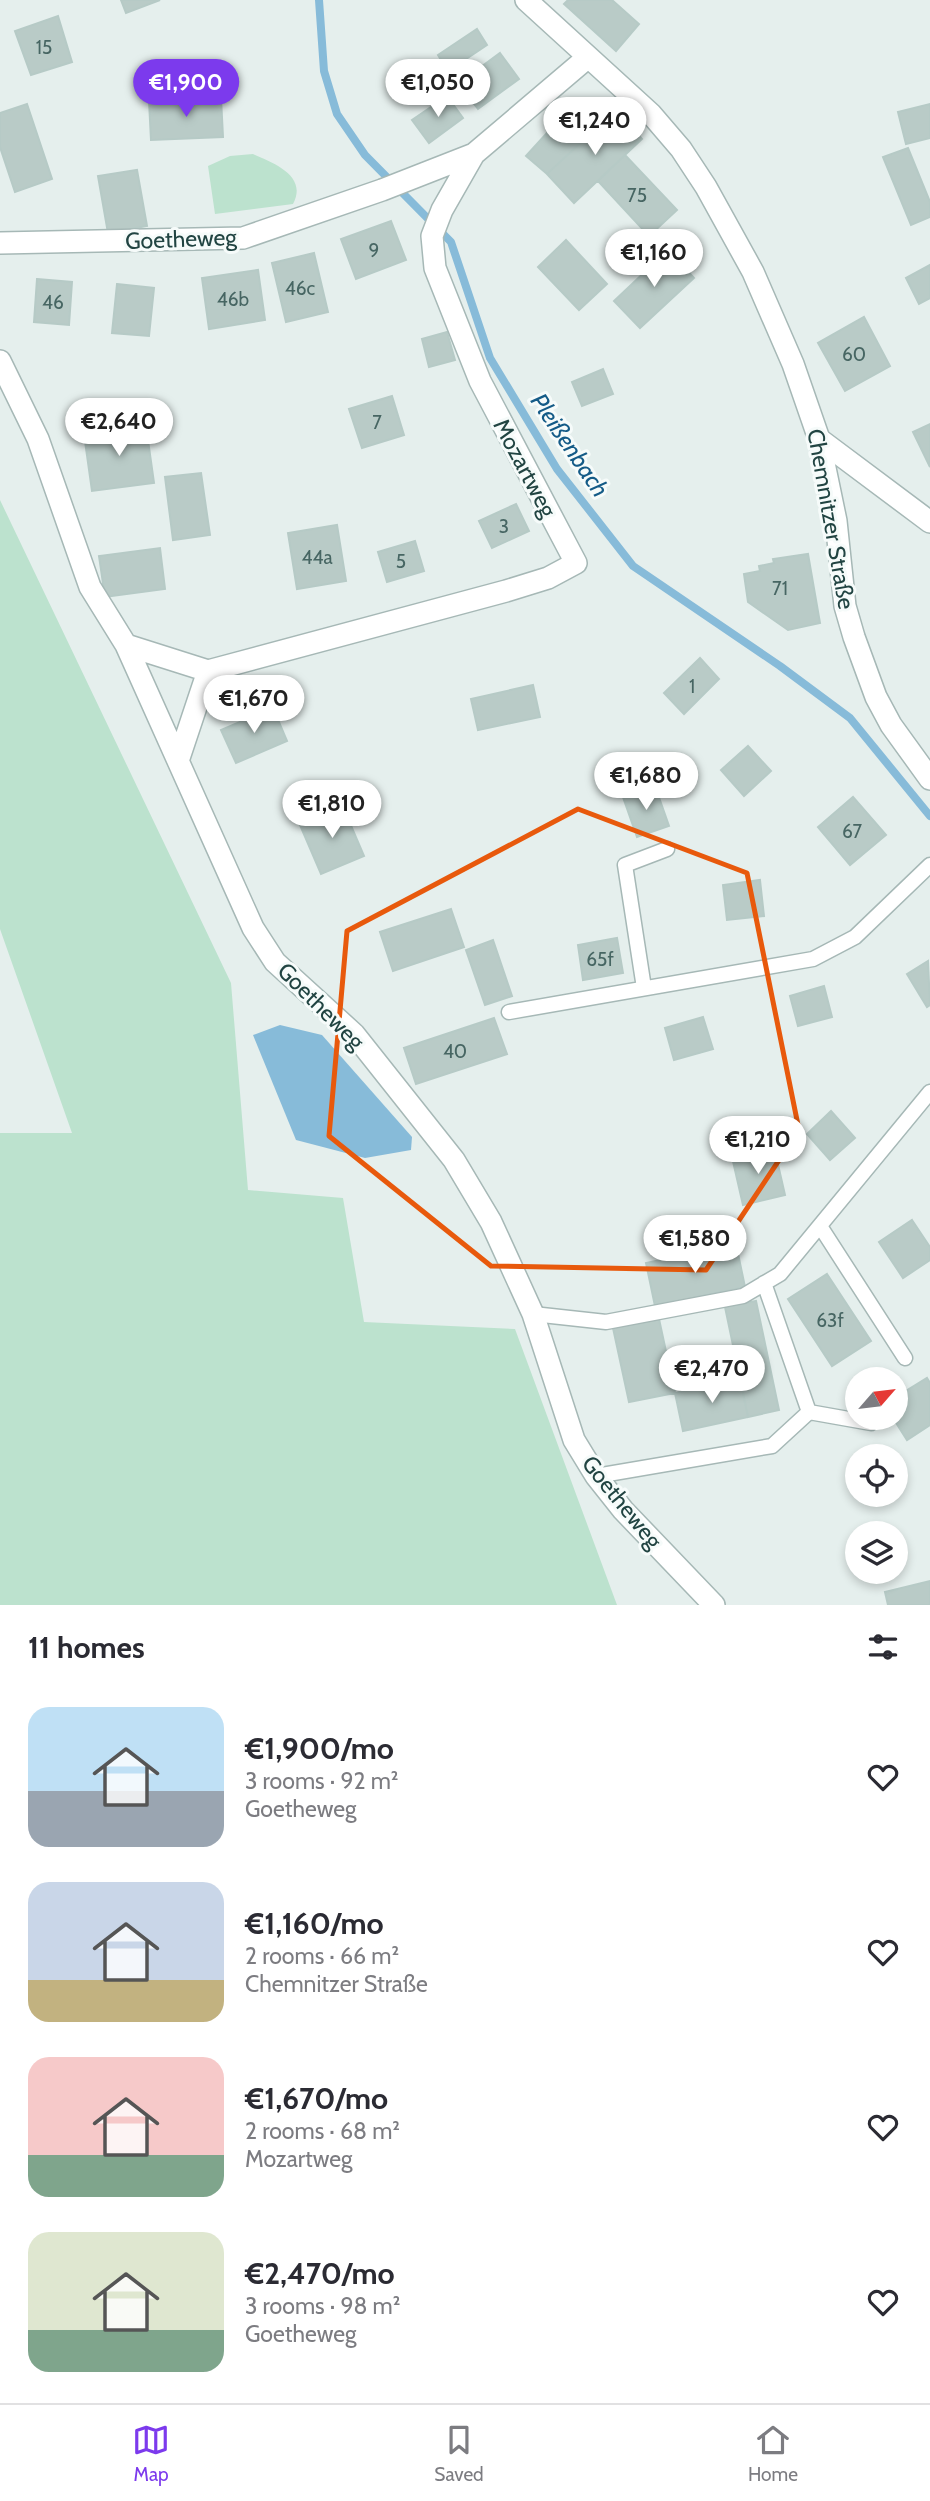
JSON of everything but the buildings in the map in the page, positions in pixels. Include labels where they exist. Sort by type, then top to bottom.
[{"type":"street","name":"Chemnitzer Straße","points":[[526,0],[651,114],[681,149],[706,187],[753,272],[793,364],[819,439],[836,521],[845,606],[854,637],[876,697],[891,724],[930,779]]},
{"type":"street","name":"Mozartweg","points":[[208,671],[506,591],[548,578],[576,563],[480,381],[435,268],[432,236],[442,210],[474,154],[587,58]]},
{"type":"street","name":"Goetheweg","points":[[0,243],[243,238],[383,190],[474,154]]},
{"type":"street","name":"Goetheweg","points":[[0,361],[38,439],[90,587],[126,645],[253,928],[275,961],[354,1034],[454,1160],[491,1222],[533,1314],[574,1440],[596,1476],[623,1510],[714,1605]]},
{"type":"street","points":[[819,439],[930,522]]},
{"type":"street","points":[[126,645],[208,671],[178,761]]},
{"type":"lane","points":[[644,988],[625,865],[667,849]]},
{"type":"lane","points":[[509,1012],[813,959],[855,937],[930,865]]},
{"type":"lane","points":[[533,1314],[606,1322],[743,1296],[780,1274],[930,1093]]},
{"type":"lane","points":[[820,1226],[905,1358]]},
{"type":"lane","points":[[764,1283],[809,1412]]},
{"type":"lane","points":[[809,1412],[845,1418]]},
{"type":"lane","points":[[596,1476],[772,1446],[809,1412]]},
{"type":"highlighted area","points":[[578,809],[747,873],[799,1130],[706,1270],[491,1266],[329,1136],[347,931]]},
{"type":"green space","points":[[253,154],[279,166],[292,178],[296,186],[293,204],[215,214],[208,166],[230,156]]},
{"type":"green space","points":[[0,500],[231,983],[248,1190],[343,1198],[364,1322],[515,1329],[617,1605],[0,1605],[0,1133],[72,1133],[0,929]]},
{"type":"water","points":[[280,1025],[322,1035],[412,1137],[411,1150],[365,1158],[296,1140],[253,1035]]},
{"type":"waterway","name":"Pleißenbach","points":[[319,0],[324,71],[337,114],[365,155],[451,242],[490,358],[557,469],[633,566],[780,666],[850,718],[930,816]]}]
